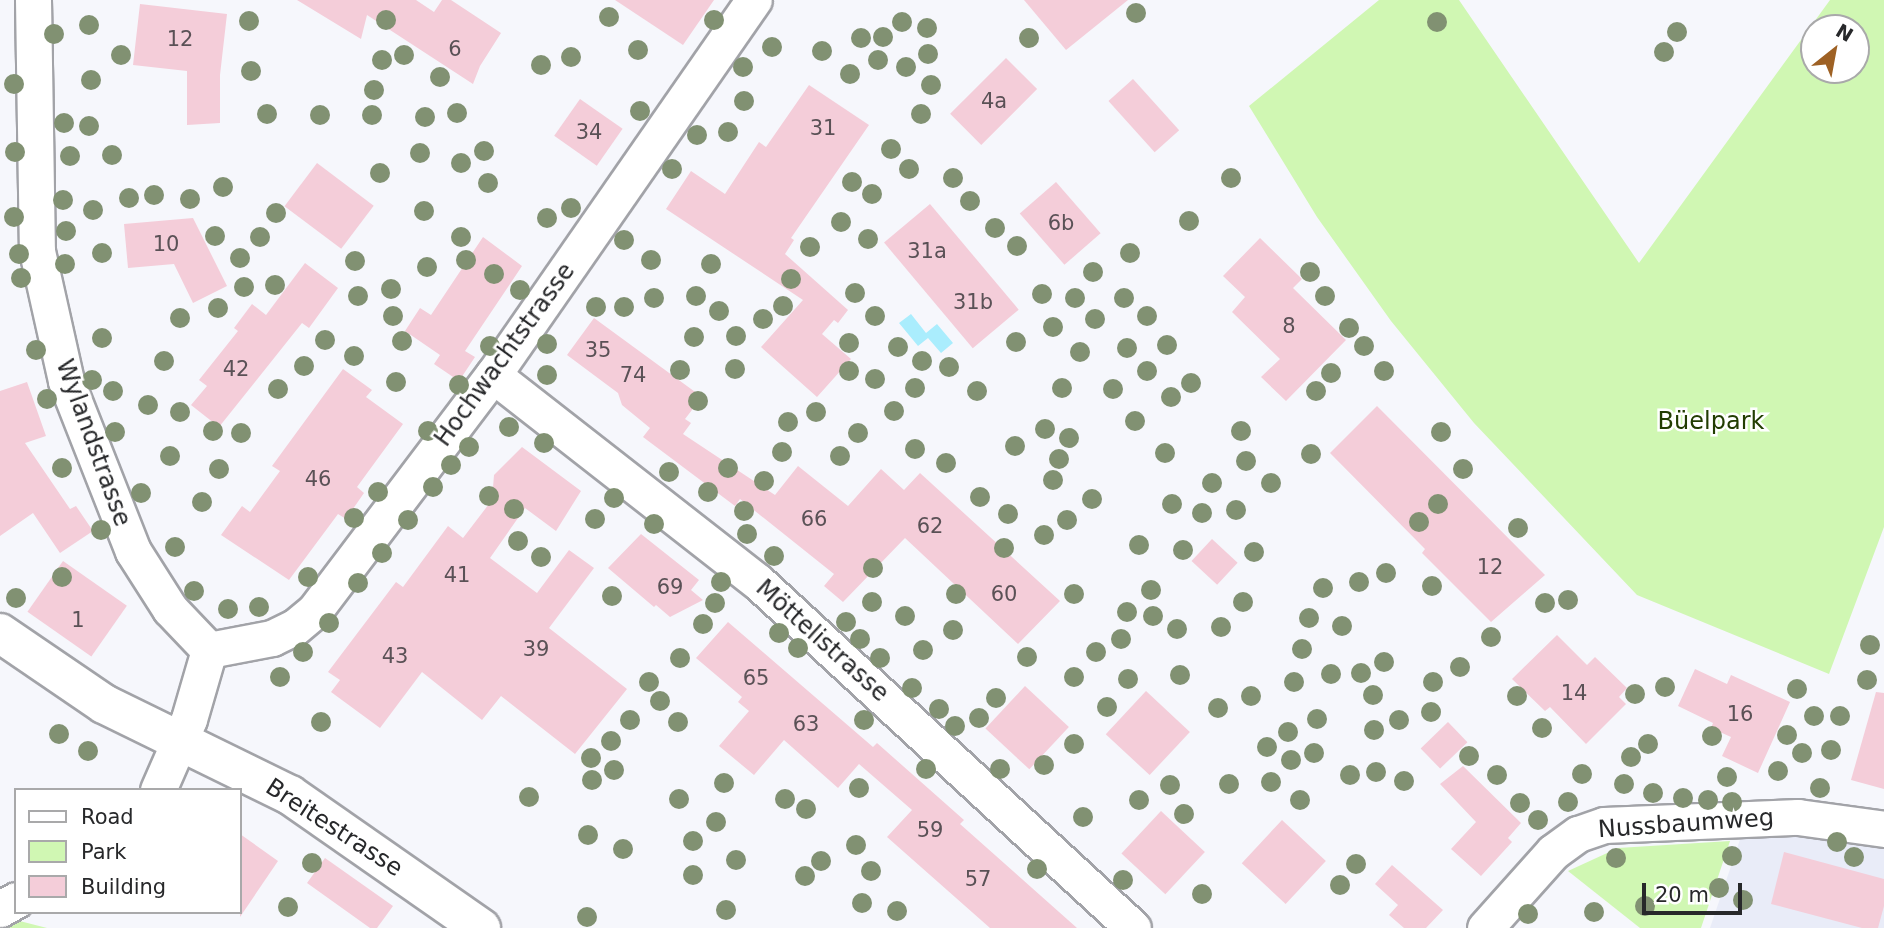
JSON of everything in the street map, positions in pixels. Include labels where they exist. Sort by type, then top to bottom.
[{"type":"main road","name":"Breitestrasse","points":[[0,633],[86,693],[290,795],[481,928]]},
{"type":"street","name":"Wylandstrasse","points":[[33,0],[37,251],[66,381],[133,551],[170,609],[209,650]]},
{"type":"street","name":"Hochwachtstrasse","points":[[209,650],[272,638],[295,627],[315,610],[493,375],[754,0]]},
{"type":"street","name":"Möttelistrasse","points":[[493,375],[758,582],[1133,928]]},
{"type":"street","points":[[159,788],[180,741],[209,650]]},
{"type":"street","name":"Nussbaumweg","points":[[1485,928],[1553,852],[1578,834],[1604,825],[1798,817],[1884,829]]},
{"type":"shaded area","points":[[1747,819],[1884,829],[1884,928],[1710,928]]},
{"type":"green space","name":"Büelpark","points":[[1379,0],[1459,0],[1639,263],[1800,41],[1800,84],[1870,84],[1870,14],[1820,14],[1830,0],[1884,0],[1884,527],[1829,674],[1637,595],[1474,423],[1391,321],[1317,217],[1249,106]]},
{"type":"green space","points":[[1730,841],[1701,928],[1640,928],[1568,871],[1618,848]]},
{"type":"green space","points":[[0,916],[47,928],[0,928]]},
{"type":"water","points":[[911,314],[926,333],[937,324],[953,343],[941,353],[928,338],[918,346],[899,323]]},
{"type":"building","points":[[297,0],[416,0],[434,12],[442,0],[451,0],[501,33],[480,66],[473,84],[367,15],[361,39]]},
{"type":"building","points":[[615,0],[714,0],[683,45]]},
{"type":"building","points":[[1024,0],[1128,0],[1066,50]]},
{"type":"building","points":[[140,4],[227,14],[220,75],[220,123],[187,125],[187,71],[133,65]]},
{"type":"building","points":[[1006,58],[1037,89],[981,145],[950,114]]},
{"type":"building","points":[[1133,79],[1179,130],[1155,152],[1108,101]]},
{"type":"building","points":[[809,85],[869,125],[791,238],[794,240],[785,254],[848,310],[838,323],[834,320],[822,334],[851,359],[817,397],[761,347],[803,300],[666,209],[691,171],[725,194],[759,142],[766,147]]},
{"type":"building","points":[[580,99],[623,129],[597,166],[554,136]]},
{"type":"building","points":[[317,163],[374,206],[341,249],[285,206]]},
{"type":"building","points":[[1056,182],[1101,233],[1064,265],[1020,213]]},
{"type":"building","points":[[930,204],[1019,310],[973,348],[884,243]]},
{"type":"building","points":[[193,218],[227,286],[193,303],[174,264],[128,268],[124,224]]},
{"type":"building","points":[[483,237],[522,266],[465,351],[475,357],[459,381],[434,364],[440,355],[405,331],[420,308],[431,315]]},
{"type":"building","points":[[1260,238],[1302,279],[1293,288],[1346,340],[1286,401],[1261,377],[1280,359],[1232,312],[1245,297],[1223,276]]},
{"type":"building","points":[[305,263],[338,288],[309,328],[302,323],[219,427],[191,405],[207,386],[199,380],[238,331],[234,328],[252,304],[266,315]]},
{"type":"building","points":[[594,318],[702,397],[685,419],[691,423],[683,434],[775,495],[798,466],[848,506],[881,469],[904,490],[920,473],[1060,601],[1018,644],[905,538],[843,602],[824,586],[834,574],[740,499],[735,506],[643,437],[650,428],[622,405],[618,393],[567,355]]},
{"type":"building","points":[[343,369],[372,390],[366,397],[403,424],[357,487],[364,493],[346,519],[338,514],[289,580],[221,535],[242,506],[250,512],[280,471],[272,466]]},
{"type":"building","points":[[27,382],[46,436],[25,443],[70,509],[76,506],[93,531],[60,553],[33,513],[0,536],[0,391]]},
{"type":"building","points":[[1377,406],[1545,575],[1491,622],[1422,553],[1425,549],[1330,453]]},
{"type":"building","points":[[522,447],[581,491],[556,531],[525,508],[490,558],[537,593],[569,550],[594,568],[549,628],[627,689],[575,754],[501,696],[482,720],[422,672],[380,728],[331,692],[340,680],[328,672],[396,582],[403,587],[448,526],[463,538],[492,500],[494,475]]},
{"type":"building","points":[[641,534],[699,580],[691,590],[703,600],[670,617],[608,568]]},
{"type":"building","points":[[1212,539],[1238,563],[1217,585],[1192,561]]},
{"type":"building","points":[[63,561],[127,606],[91,657],[27,612]]},
{"type":"building","points":[[728,622],[873,747],[877,743],[964,820],[960,824],[1077,928],[990,928],[887,837],[912,810],[859,764],[838,788],[784,740],[754,775],[719,746],[749,711],[738,702],[742,697],[696,658]]},
{"type":"building","points":[[1557,635],[1587,665],[1595,657],[1627,688],[1619,697],[1626,704],[1586,744],[1550,707],[1545,711],[1512,679]]},
{"type":"building","points":[[1695,669],[1727,684],[1731,675],[1790,702],[1758,773],[1722,756],[1731,737],[1711,728],[1713,723],[1678,706]]},
{"type":"building","points":[[1025,686],[1069,727],[1029,769],[985,728]]},
{"type":"building","points":[[1146,691],[1190,732],[1150,775],[1106,734]]},
{"type":"building","points":[[1876,692],[1884,693],[1884,789],[1851,780]]},
{"type":"building","points":[[1448,722],[1467,742],[1440,769],[1421,748]]},
{"type":"building","points":[[1463,766],[1521,823],[1508,838],[1512,842],[1481,876],[1451,849],[1476,822],[1440,784]]},
{"type":"building","points":[[1161,811],[1205,852],[1165,894],[1121,853]]},
{"type":"building","points":[[1282,820],[1326,861],[1286,904],[1242,863]]},
{"type":"building","points":[[242,835],[278,861],[240,917],[242,914]]},
{"type":"building","points":[[1784,852],[1884,879],[1884,906],[1878,928],[1862,928],[1771,904]]},
{"type":"building","points":[[325,858],[393,906],[377,928],[370,928],[307,883]]},
{"type":"building","points":[[1392,865],[1443,910],[1426,928],[1404,928],[1389,915],[1398,905],[1375,884]]}]
